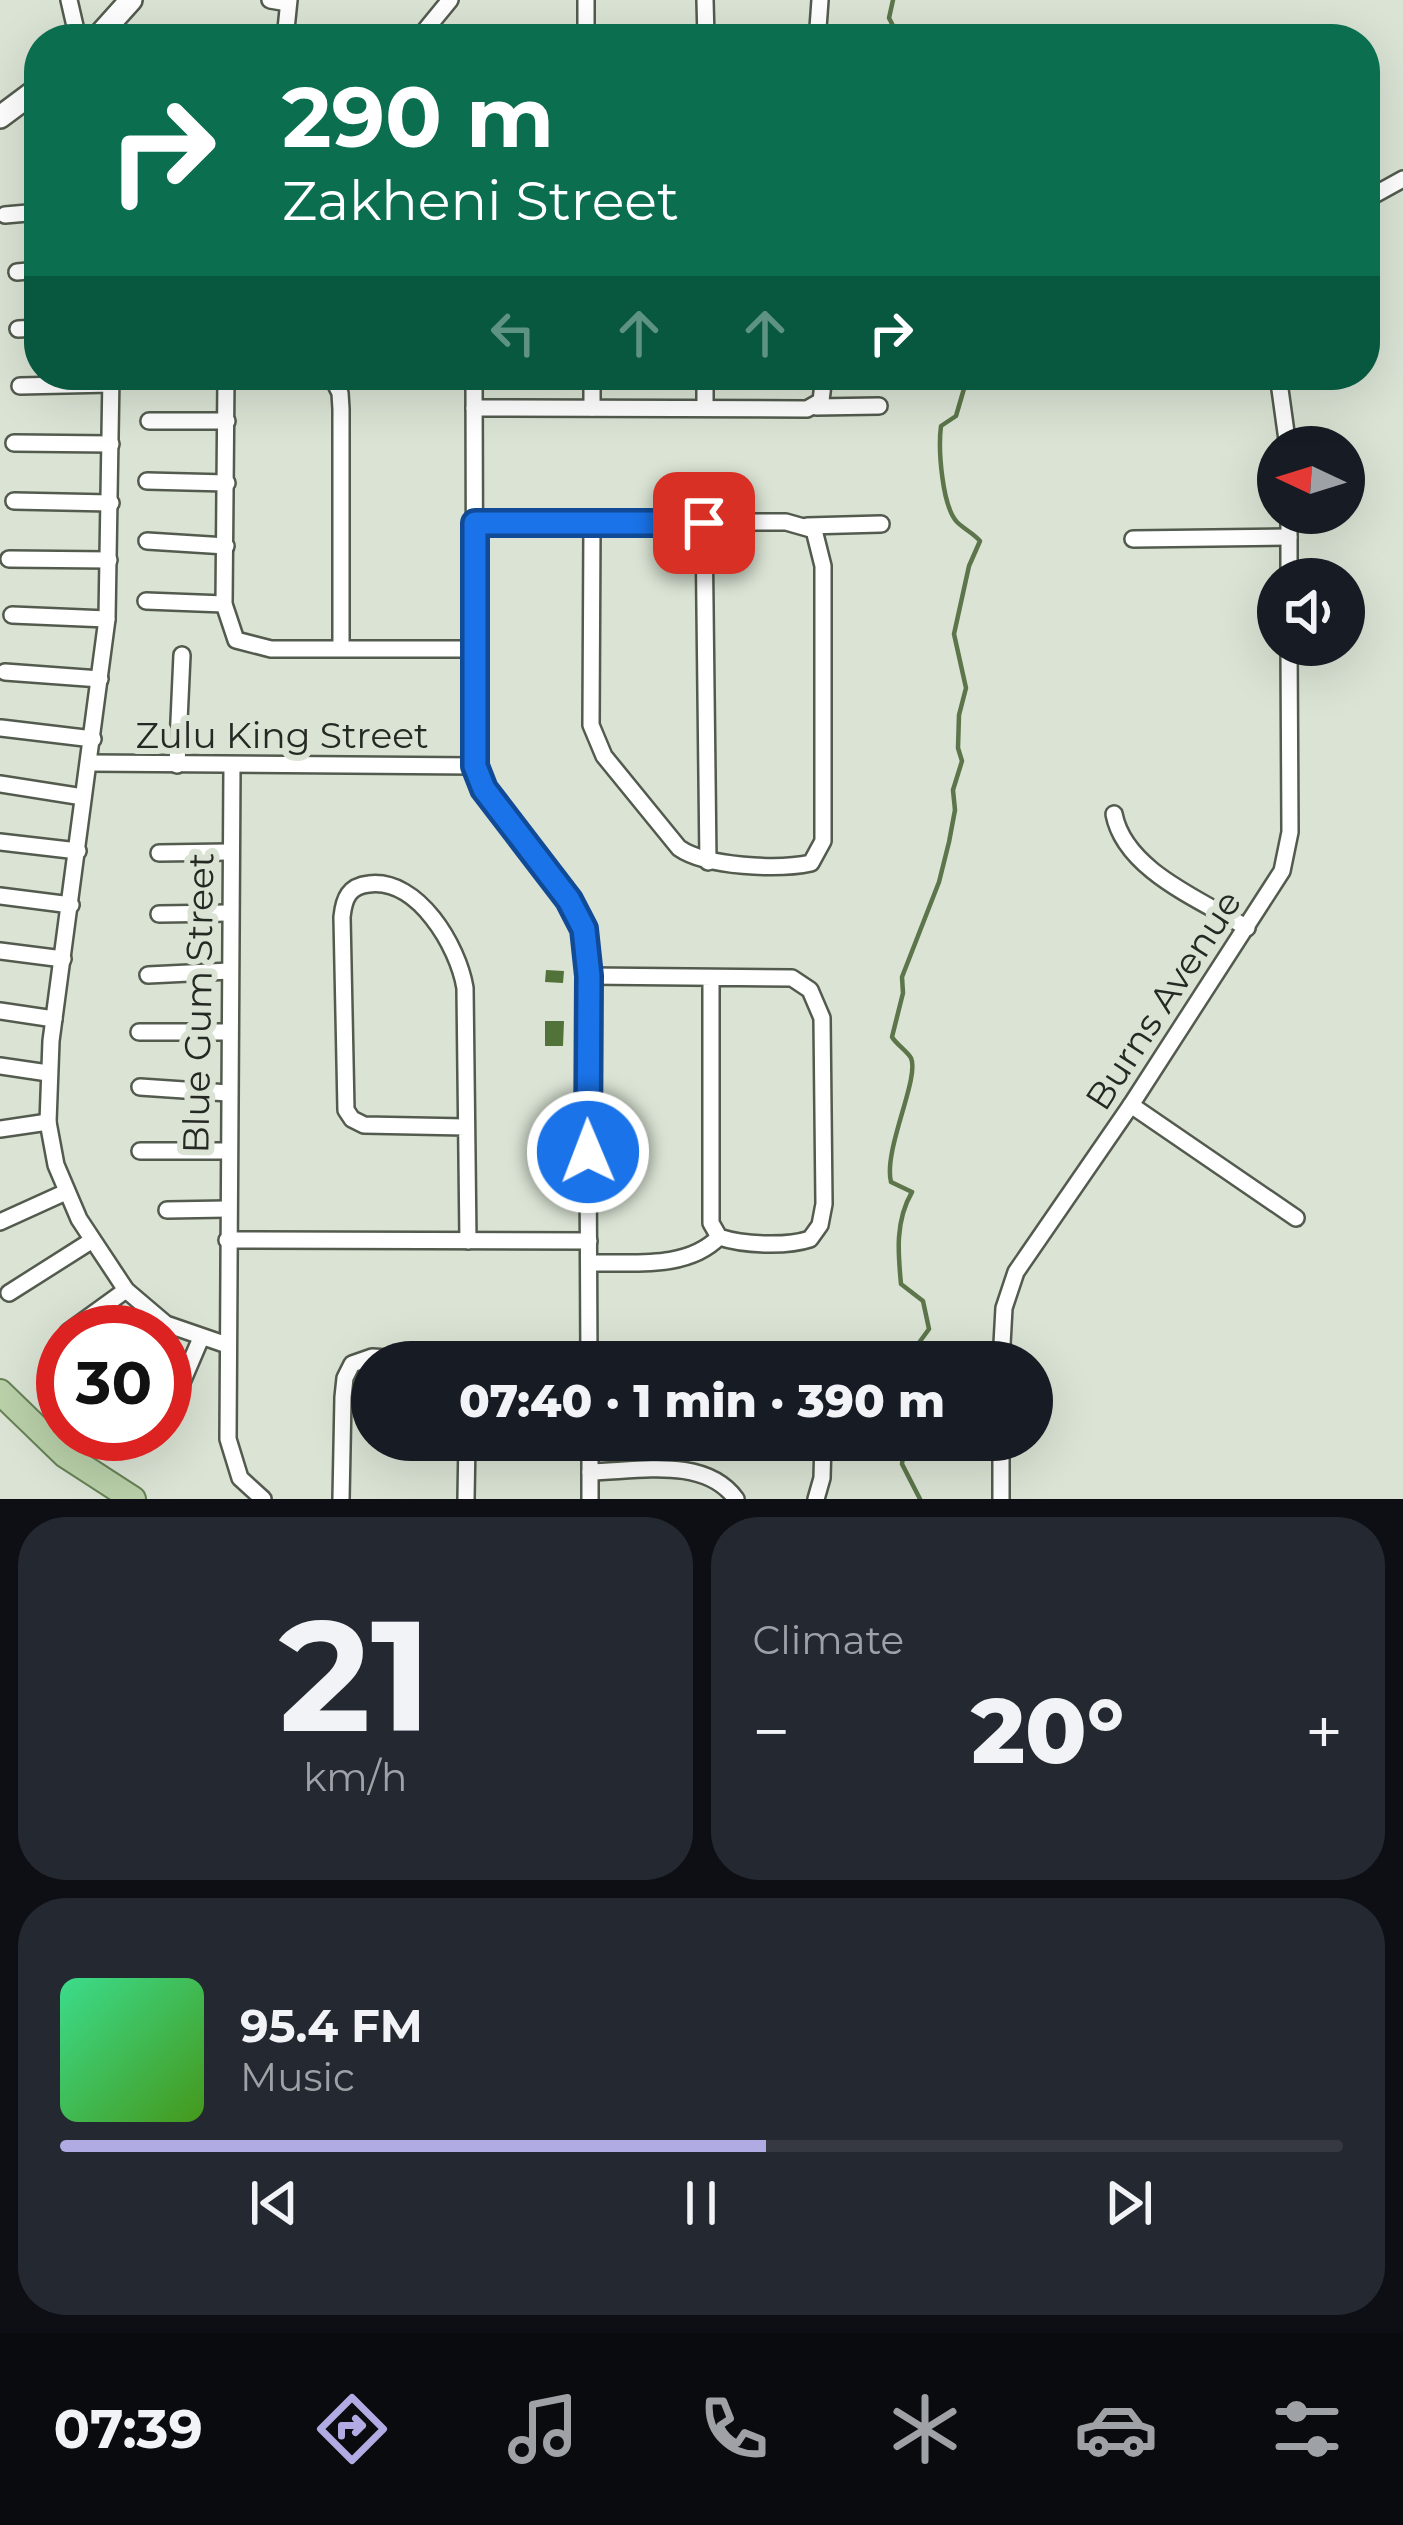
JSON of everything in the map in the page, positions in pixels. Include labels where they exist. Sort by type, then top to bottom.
[{"type":"main road","points":[[0,1392],[64,1455],[133,1499]]},
{"type":"main road","points":[[0,1417],[38,1450],[112,1499]]},
{"type":"street","points":[[109,24],[131,0]]},
{"type":"street","points":[[270,0],[289,2]]},
{"type":"street","points":[[430,24],[450,0]]},
{"type":"street","points":[[5,215],[24,213]]},
{"type":"street","points":[[17,272],[24,271]]},
{"type":"street","points":[[18,329],[24,329]]},
{"type":"street","points":[[20,386],[24,386]]},
{"type":"street","points":[[111,390],[107,619],[54,1019],[47,1122],[66,1192],[91,1241],[141,1305]]},
{"type":"street","points":[[228,390],[224,604],[236,640],[256,648],[474,649]]},
{"type":"street","points":[[338,390],[341,648]]},
{"type":"street","points":[[474,390],[475,766],[491,798],[577,913],[587,942],[589,1341]]},
{"type":"street","points":[[592,390],[592,408]]},
{"type":"street","points":[[705,390],[705,407]]},
{"type":"street","points":[[818,404],[821,390]]},
{"type":"street","points":[[1280,390],[1285,426]]},
{"type":"street","points":[[474,408],[879,406]]},
{"type":"street","points":[[149,421],[227,422]]},
{"type":"street","points":[[14,443],[111,445]]},
{"type":"street","points":[[147,481],[227,483]]},
{"type":"street","points":[[14,501],[111,503]]},
{"type":"street","points":[[475,523],[881,524]]},
{"type":"street","points":[[704,523],[707,862]]},
{"type":"street","points":[[592,524],[590,686],[596,742],[679,848],[707,862],[795,866],[818,857],[823,841],[823,566],[819,539],[807,526]]},
{"type":"street","points":[[1289,534],[1289,558]]},
{"type":"street","points":[[1133,539],[1289,537]]},
{"type":"street","points":[[147,541],[226,546]]},
{"type":"street","points":[[9,559],[109,560]]},
{"type":"street","points":[[146,601],[224,604]]},
{"type":"street","points":[[12,615],[107,619]]},
{"type":"street","points":[[177,765],[182,656]]},
{"type":"street","name":"Burns Avenue","points":[[1002,1341],[1004,1308],[1016,1272],[1275,885],[1289,845],[1289,666]]},
{"type":"street","points":[[5,672],[100,680]]},
{"type":"street","points":[[1,728],[93,739]]},
{"type":"street","name":"Zulu King Street","points":[[89,763],[475,766]]},
{"type":"street","name":"Blue Gum Street","points":[[232,766],[226,1345],[231,1455],[246,1487],[262,1499]]},
{"type":"street","points":[[0,784],[83,797]]},
{"type":"street","points":[[1114,814],[1122,841],[1150,867],[1247,928]]},
{"type":"street","points":[[0,842],[78,851]]},
{"type":"street","points":[[159,853],[229,852]]},
{"type":"street","points":[[465,1127],[364,1125],[346,1110],[342,917],[346,897],[359,885],[401,887],[423,908],[460,962],[466,988],[468,1241]]},
{"type":"street","points":[[0,896],[71,905]]},
{"type":"street","points":[[159,914],[229,913]]},
{"type":"street","points":[[0,951],[63,959]]},
{"type":"street","points":[[148,975],[230,971]]},
{"type":"street","points":[[589,976],[792,978],[810,990],[822,1018],[824,1204],[810,1239],[793,1243],[725,1239],[668,1261],[589,1263]]},
{"type":"street","points":[[711,979],[711,1214],[725,1239]]},
{"type":"street","points":[[0,1011],[54,1019]]},
{"type":"street","points":[[139,1032],[229,1032]]},
{"type":"street","points":[[0,1066],[48,1072]]},
{"type":"street","points":[[140,1087],[228,1093]]},
{"type":"street","points":[[1131,1105],[1296,1218]]},
{"type":"street","points":[[0,1129],[47,1122]]},
{"type":"street","points":[[140,1151],[227,1150]]},
{"type":"street","points":[[0,1222],[66,1192]]},
{"type":"street","points":[[167,1210],[227,1209]]},
{"type":"street","points":[[227,1240],[589,1241]]},
{"type":"street","points":[[9,1294],[91,1241]]},
{"type":"street","points":[[106,1305],[126,1290]]},
{"type":"street","points":[[192,1336],[226,1345]]},
{"type":"street","points":[[192,1359],[201,1338]]},
{"type":"street","points":[[341,1499],[343,1397],[351,1366]]},
{"type":"street","points":[[466,1461],[466,1499]]},
{"type":"street","points":[[590,1461],[590,1499]]},
{"type":"street","points":[[817,1496],[821,1461]]},
{"type":"street","points":[[1001,1461],[1001,1499]]},
{"type":"street","points":[[590,1472],[704,1472],[726,1484],[736,1499]]},
{"type":"building","points":[[546,970],[564,971],[563,983],[545,982]]},
{"type":"building","points":[[545,1021],[564,1021],[563,1046],[545,1046]]},
{"type":"building","points":[[545,1149],[564,1149],[564,1175],[545,1175]]},
{"type":"waterway","points":[[892,24],[893,0]]},
{"type":"waterway","points":[[920,1341],[929,1329],[923,1301],[901,1284],[899,1249],[900,1226],[912,1192],[891,1182],[890,1168],[912,1068],[911,1058],[892,1037],[903,993],[902,977],[939,882],[962,761],[959,715],[966,688],[954,634],[969,566],[980,541],[952,514],[942,477],[940,436],[941,426],[956,416],[964,390]]},
{"type":"waterway","points":[[902,1461],[920,1499]]},
{"type":"route","points":[[588,1152],[589,976],[584,929],[569,900],[484,789],[475,766],[475,523],[704,523]]}]
